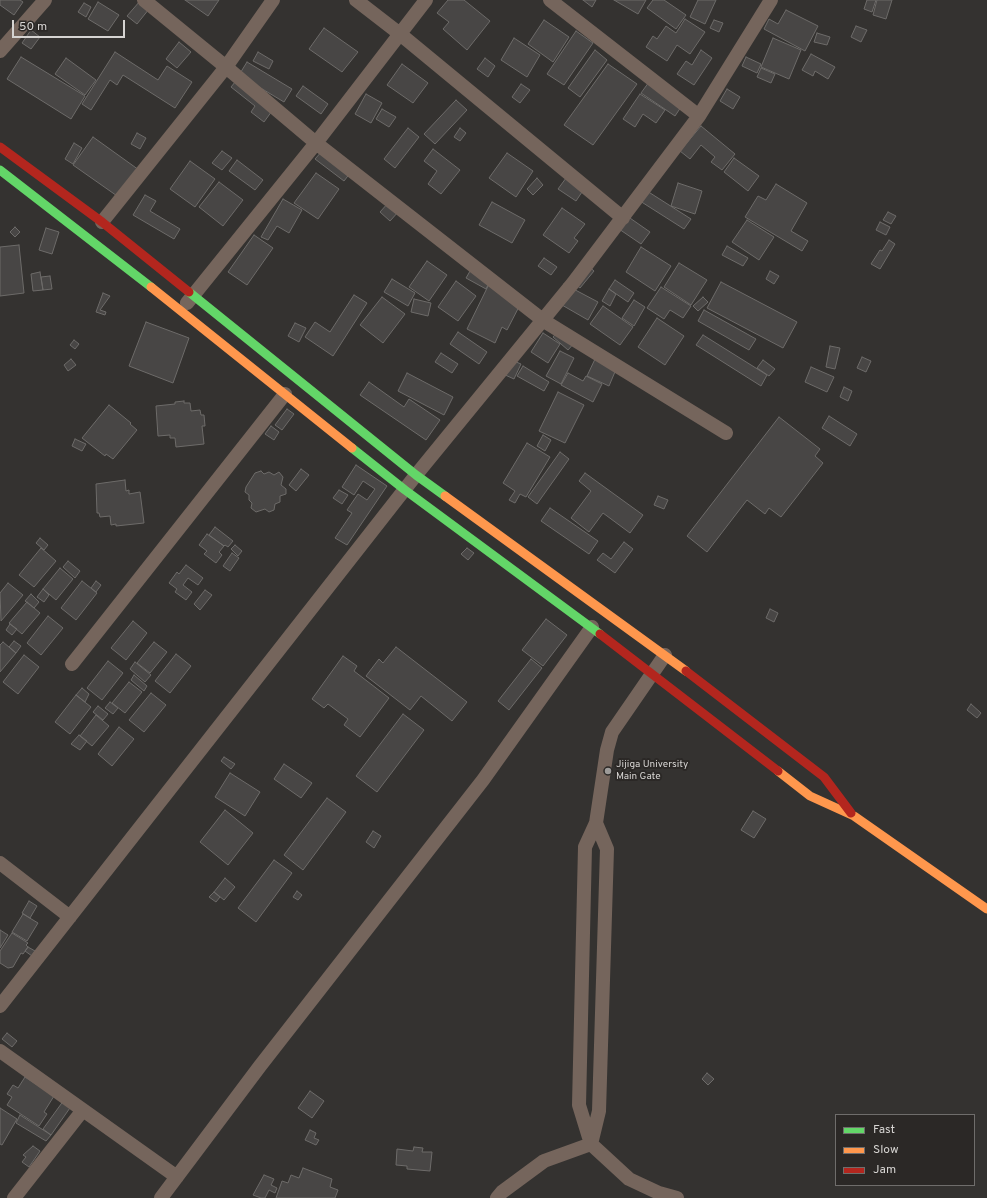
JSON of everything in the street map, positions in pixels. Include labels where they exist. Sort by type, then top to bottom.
[{"type":"main road","points":[[0,147],[102,222],[416,475],[665,655],[824,777],[854,816]]},
{"type":"main road","points":[[0,170],[89,238],[405,490],[653,672],[810,796],[854,816],[987,909]]},
{"type":"street","points":[[0,51],[45,0]]},
{"type":"street","points":[[144,0],[316,143],[544,321],[726,433]]},
{"type":"street","points":[[102,222],[226,67],[273,0]]},
{"type":"street","points":[[356,0],[400,34],[623,218]]},
{"type":"street","points":[[180,311],[316,143],[426,0]]},
{"type":"street","points":[[550,0],[699,116]]},
{"type":"street","points":[[0,1006],[416,475],[544,321],[623,218],[699,116],[771,0]]},
{"type":"street","points":[[72,664],[285,394]]},
{"type":"street","points":[[161,1198],[483,780],[592,627]]},
{"type":"street","points":[[665,655],[612,732],[607,750],[596,823],[585,847],[579,1105],[591,1144],[629,1179],[659,1193],[677,1198]]},
{"type":"street","points":[[591,1144],[599,1111],[607,850],[596,823]]},
{"type":"street","points":[[0,863],[70,918]]},
{"type":"street","points":[[0,1051],[177,1177]]},
{"type":"street","points":[[14,1198],[83,1110]]},
{"type":"street","points":[[497,1198],[502,1192],[544,1161],[591,1144]]},
{"type":"building","points":[[0,0],[20,0],[23,2],[14,15],[0,5]]},
{"type":"building","points":[[185,0],[219,0],[208,16]]},
{"type":"building","points":[[448,0],[464,0],[490,21],[467,50],[443,29],[449,22],[437,13]]},
{"type":"building","points":[[583,0],[596,0],[592,7]]},
{"type":"building","points":[[614,0],[646,0],[638,14]]},
{"type":"building","points":[[653,0],[664,0],[686,15],[676,29],[647,8]]},
{"type":"building","points":[[698,0],[716,0],[705,24],[690,17]]},
{"type":"building","points":[[867,0],[876,0],[872,12],[864,9]]},
{"type":"building","points":[[877,0],[892,0],[886,19],[873,15]]},
{"type":"building","points":[[140,1],[149,9],[137,24],[127,16]]},
{"type":"building","points":[[98,2],[119,15],[108,31],[88,19]]},
{"type":"building","points":[[84,3],[91,7],[86,17],[78,12]]},
{"type":"building","points":[[786,10],[818,26],[805,51],[764,29],[769,19],[778,24]]},
{"type":"building","points":[[685,19],[705,32],[690,54],[677,45],[667,61],[646,47],[653,36],[657,39],[666,26],[676,33]]},
{"type":"building","points":[[544,20],[569,37],[553,62],[528,44]]},
{"type":"building","points":[[714,20],[723,23],[719,32],[710,28]]},
{"type":"building","points":[[856,26],[867,30],[861,42],[851,37]]},
{"type":"building","points":[[324,28],[358,52],[342,72],[309,49]]},
{"type":"building","points":[[31,30],[40,37],[31,49],[22,43]]},
{"type":"building","points":[[576,31],[593,43],[564,85],[547,74]]},
{"type":"building","points":[[817,33],[830,37],[827,45],[814,42]]},
{"type":"building","points":[[514,38],[540,55],[527,77],[501,60]]},
{"type":"building","points":[[773,38],[801,50],[789,79],[761,67]]},
{"type":"building","points":[[179,42],[191,52],[177,68],[166,59]]},
{"type":"building","points":[[595,50],[607,60],[580,97],[568,88]]},
{"type":"building","points":[[701,50],[712,58],[694,85],[677,74],[686,61],[692,65]]},
{"type":"building","points":[[115,52],[158,80],[167,66],[192,82],[175,108],[123,75],[117,85],[110,80],[91,110],[82,104]]},
{"type":"building","points":[[258,52],[273,61],[269,69],[253,61]]},
{"type":"building","points":[[811,54],[835,67],[828,79],[815,71],[813,76],[802,70]]},
{"type":"building","points":[[21,57],[85,96],[71,119],[7,79]]},
{"type":"building","points":[[746,57],[761,64],[757,73],[742,66]]},
{"type":"building","points":[[66,58],[96,80],[85,95],[55,74]]},
{"type":"building","points":[[485,58],[495,66],[488,77],[477,69]]},
{"type":"building","points":[[247,62],[292,89],[284,102],[239,75]]},
{"type":"building","points":[[402,64],[428,83],[413,103],[387,85]]},
{"type":"building","points":[[608,64],[637,84],[593,145],[564,125]]},
{"type":"building","points":[[761,68],[775,74],[771,83],[757,77]]},
{"type":"building","points":[[240,76],[277,104],[264,122],[251,112],[255,106],[231,87]]},
{"type":"building","points":[[649,82],[683,104],[675,116],[641,93]]},
{"type":"building","points":[[521,84],[530,90],[520,103],[512,97]]},
{"type":"building","points":[[303,86],[328,104],[321,114],[296,96]]},
{"type":"building","points":[[727,89],[740,97],[733,109],[720,101]]},
{"type":"building","points":[[366,94],[382,103],[371,123],[355,114]]},
{"type":"building","points":[[640,94],[665,110],[656,123],[643,114],[635,127],[623,119]]},
{"type":"building","points":[[456,100],[467,110],[435,144],[424,134]]},
{"type":"building","points":[[382,109],[396,117],[389,127],[376,119]]},
{"type":"building","points":[[701,126],[735,154],[722,170],[711,162],[715,157],[701,145],[690,159],[680,151]]},
{"type":"building","points":[[408,128],[419,137],[395,168],[384,159]]},
{"type":"building","points":[[460,128],[466,133],[460,141],[454,137]]},
{"type":"building","points":[[137,133],[146,138],[140,149],[131,144]]},
{"type":"building","points":[[93,137],[139,170],[120,198],[73,165]]},
{"type":"building","points":[[74,143],[82,148],[73,164],[65,159]]},
{"type":"building","points":[[433,149],[460,170],[441,194],[428,184],[437,171],[424,161]]},
{"type":"building","points":[[323,150],[351,172],[344,181],[315,159]]},
{"type":"building","points":[[222,151],[232,158],[222,170],[212,163]]},
{"type":"building","points":[[507,153],[533,171],[516,197],[489,178]]},
{"type":"building","points":[[734,158],[759,176],[748,191],[724,172]]},
{"type":"building","points":[[237,160],[263,180],[255,190],[229,171]]},
{"type":"building","points":[[190,161],[215,179],[195,207],[170,189]]},
{"type":"building","points":[[316,173],[339,189],[318,219],[294,203]]},
{"type":"building","points":[[569,174],[586,186],[576,201],[558,189]]},
{"type":"building","points":[[537,178],[543,185],[533,195],[527,189]]},
{"type":"building","points":[[219,182],[243,200],[223,226],[199,207]]},
{"type":"building","points":[[678,183],[702,191],[695,214],[671,206]]},
{"type":"building","points":[[776,184],[807,203],[791,231],[808,241],[802,251],[745,217],[758,196],[766,200]]},
{"type":"building","points":[[647,191],[691,219],[684,229],[640,201]]},
{"type":"building","points":[[145,195],[156,201],[150,211],[180,229],[174,239],[133,215]]},
{"type":"building","points":[[283,199],[302,210],[289,233],[277,226],[268,240],[261,237]]},
{"type":"building","points":[[389,202],[399,211],[390,221],[380,212]]},
{"type":"building","points":[[492,202],[525,220],[512,243],[479,225]]},
{"type":"building","points":[[562,208],[585,224],[574,238],[578,241],[569,253],[543,235]]},
{"type":"building","points":[[888,212],[896,216],[891,224],[883,220]]},
{"type":"building","points":[[627,216],[650,232],[641,244],[619,229]]},
{"type":"building","points":[[747,220],[774,237],[759,260],[732,242]]},
{"type":"building","points":[[880,222],[890,227],[886,235],[876,230]]},
{"type":"building","points":[[15,227],[20,232],[15,237],[10,232]]},
{"type":"building","points":[[46,228],[59,232],[52,254],[39,250]]},
{"type":"building","points":[[254,235],[273,248],[247,285],[228,272]]},
{"type":"building","points":[[889,240],[895,244],[880,269],[871,264]]},
{"type":"building","points":[[19,245],[24,293],[0,296],[0,247]]},
{"type":"building","points":[[727,246],[748,258],[743,266],[722,255]]},
{"type":"building","points":[[641,247],[671,266],[655,291],[626,272]]},
{"type":"building","points":[[544,258],[557,267],[551,275],[538,266]]},
{"type":"building","points":[[427,261],[447,275],[429,301],[409,287]]},
{"type":"building","points":[[584,262],[594,271],[580,288],[569,279]]},
{"type":"building","points":[[679,263],[707,280],[691,305],[664,287]]},
{"type":"building","points":[[473,266],[492,277],[486,289],[466,278]]},
{"type":"building","points":[[770,271],[779,276],[774,284],[766,279]]},
{"type":"building","points":[[40,272],[43,290],[33,291],[31,274]]},
{"type":"building","points":[[50,276],[52,289],[43,290],[41,277]]},
{"type":"building","points":[[392,279],[415,293],[408,306],[384,292]]},
{"type":"building","points":[[615,280],[634,293],[628,302],[609,289]]},
{"type":"building","points":[[456,281],[476,296],[458,321],[438,307]]},
{"type":"building","points":[[490,282],[523,299],[507,330],[502,327],[495,343],[467,329]]},
{"type":"building","points":[[721,282],[797,322],[783,348],[707,308]]},
{"type":"building","points":[[564,284],[598,302],[588,320],[555,301]]},
{"type":"building","points":[[661,287],[691,306],[683,318],[670,310],[664,319],[647,308]]},
{"type":"building","points":[[609,289],[616,294],[610,306],[602,301]]},
{"type":"building","points":[[103,293],[110,296],[100,310],[106,312],[105,315],[96,312]]},
{"type":"building","points":[[354,295],[367,303],[333,356],[305,337],[315,322],[330,332]]},
{"type":"building","points":[[382,297],[405,314],[383,343],[360,325]]},
{"type":"building","points":[[703,297],[708,302],[698,311],[693,306]]},
{"type":"building","points":[[414,299],[431,303],[428,316],[411,312]]},
{"type":"building","points":[[634,300],[645,307],[634,326],[622,318]]},
{"type":"building","points":[[603,306],[633,327],[620,345],[590,324]]},
{"type":"building","points":[[704,310],[756,339],[749,350],[698,321]]},
{"type":"building","points":[[657,318],[684,336],[665,365],[638,347]]},
{"type":"building","points":[[146,322],[189,338],[173,383],[129,366]]},
{"type":"building","points":[[295,323],[306,328],[299,342],[288,336]]},
{"type":"building","points":[[560,329],[575,342],[568,350],[553,337]]},
{"type":"building","points":[[458,332],[487,352],[479,364],[450,344]]},
{"type":"building","points":[[543,333],[560,344],[548,363],[531,352]]},
{"type":"building","points":[[703,335],[767,375],[761,386],[696,345]]},
{"type":"building","points":[[74,340],[79,344],[75,349],[70,345]]},
{"type":"building","points":[[830,346],[840,348],[835,369],[826,367]]},
{"type":"building","points":[[560,351],[574,358],[561,384],[546,376]]},
{"type":"building","points":[[441,353],[458,364],[452,373],[435,362]]},
{"type":"building","points":[[596,357],[617,367],[609,386],[587,376]]},
{"type":"building","points":[[862,357],[871,361],[866,372],[857,368]]},
{"type":"building","points":[[71,359],[76,365],[68,371],[64,365]]},
{"type":"building","points":[[509,359],[521,364],[514,379],[503,374]]},
{"type":"building","points":[[763,360],[775,369],[769,376],[757,368]]},
{"type":"building","points":[[523,366],[549,382],[544,391],[517,376]]},
{"type":"building","points":[[811,367],[834,377],[827,392],[805,382]]},
{"type":"building","points":[[407,373],[453,397],[444,415],[398,391]]},
{"type":"building","points":[[568,373],[583,381],[586,376],[602,384],[593,402],[561,385]]},
{"type":"building","points":[[369,382],[404,407],[409,399],[440,420],[426,440],[360,395]]},
{"type":"building","points":[[844,387],[852,391],[848,401],[840,397]]},
{"type":"building","points":[[558,392],[584,405],[565,443],[539,431]]},
{"type":"building","points":[[184,401],[184,403],[190,403],[191,411],[200,410],[201,415],[204,415],[205,426],[202,426],[204,444],[176,447],[175,438],[170,438],[170,435],[158,436],[156,406],[175,404],[175,402]]},
{"type":"building","points":[[109,405],[131,423],[130,424],[137,430],[113,459],[106,454],[105,456],[82,438]]},
{"type":"building","points":[[287,409],[294,414],[282,430],[275,425]]},
{"type":"building","points":[[829,416],[857,434],[850,446],[822,428]]},
{"type":"building","points":[[779,417],[820,449],[815,456],[823,463],[781,517],[769,508],[765,514],[747,500],[707,552],[687,536]]},
{"type":"building","points":[[271,426],[279,432],[274,440],[265,434]]},
{"type":"building","points":[[543,435],[551,440],[545,451],[537,446]]},
{"type":"building","points":[[75,439],[86,444],[82,451],[72,446]]},
{"type":"building","points":[[527,443],[550,457],[526,497],[520,494],[515,503],[509,500],[515,491],[503,483]]},
{"type":"building","points":[[560,452],[569,459],[537,504],[528,497]]},
{"type":"building","points":[[356,465],[387,486],[347,545],[335,538],[352,513],[347,510],[358,494],[367,500],[375,489],[363,481],[354,495],[342,487]]},
{"type":"building","points":[[301,469],[309,475],[296,491],[289,485]]},
{"type":"building","points":[[261,471],[264,474],[269,472],[274,475],[279,472],[283,477],[281,485],[286,489],[286,494],[280,496],[280,502],[275,504],[274,510],[269,512],[265,509],[256,512],[251,508],[252,503],[249,500],[249,495],[245,492],[246,487],[255,473]]},
{"type":"building","points":[[585,473],[643,515],[630,533],[603,513],[589,532],[571,518],[591,491],[579,481]]},
{"type":"building","points":[[125,480],[126,491],[129,490],[129,494],[140,492],[144,523],[116,526],[116,524],[111,525],[110,516],[100,517],[99,513],[97,513],[96,484]]},
{"type":"building","points":[[339,490],[348,495],[342,504],[333,498]]},
{"type":"building","points":[[658,496],[668,500],[664,509],[654,505]]},
{"type":"building","points":[[550,508],[598,541],[589,554],[541,521]]},
{"type":"building","points":[[215,527],[233,541],[228,547],[225,545],[224,546],[209,535]]},
{"type":"building","points":[[207,534],[224,546],[219,552],[222,555],[216,563],[204,554],[207,551],[199,545]]},
{"type":"building","points":[[40,538],[48,545],[44,550],[36,543]]},
{"type":"building","points":[[624,542],[633,549],[615,573],[597,560],[603,553],[611,559]]},
{"type":"building","points":[[235,545],[242,551],[238,556],[231,549]]},
{"type":"building","points":[[41,548],[56,561],[34,587],[19,575]]},
{"type":"building","points":[[467,548],[474,553],[468,560],[461,554]]},
{"type":"building","points":[[232,553],[239,558],[230,571],[223,566]]},
{"type":"building","points":[[68,561],[80,571],[75,578],[63,567]]},
{"type":"building","points":[[186,565],[203,578],[198,585],[188,578],[183,585],[192,592],[186,600],[175,592],[177,589],[169,583],[177,572],[179,574]]},
{"type":"building","points":[[60,568],[73,579],[56,600],[43,589]]},
{"type":"building","points":[[82,581],[97,593],[76,620],[61,608]]},
{"type":"building","points":[[96,581],[101,585],[96,592],[91,588]]},
{"type":"building","points":[[8,583],[23,595],[1,621],[0,593]]},
{"type":"building","points":[[43,589],[49,595],[44,602],[37,597]]},
{"type":"building","points":[[205,590],[212,595],[200,610],[194,604]]},
{"type":"building","points":[[31,594],[39,602],[34,608],[25,601]]},
{"type":"building","points":[[27,602],[40,613],[22,634],[9,623]]},
{"type":"building","points":[[770,609],[778,613],[774,622],[766,618]]},
{"type":"building","points":[[48,616],[63,628],[41,655],[27,643]]},
{"type":"building","points":[[546,619],[567,635],[543,666],[522,650]]},
{"type":"building","points":[[133,621],[147,633],[126,660],[111,648]]},
{"type":"building","points":[[10,624],[17,629],[12,635],[6,630]]},
{"type":"building","points":[[14,641],[21,646],[16,653],[9,647]]},
{"type":"building","points":[[3,642],[16,653],[0,672],[0,645]]},
{"type":"building","points":[[154,642],[167,652],[150,673],[137,663]]},
{"type":"building","points":[[396,647],[467,702],[452,721],[421,696],[410,710],[366,676],[379,659],[383,663]]},
{"type":"building","points":[[176,654],[191,666],[170,693],[155,681]]},
{"type":"building","points":[[24,655],[39,667],[18,694],[3,682]]},
{"type":"building","points":[[343,656],[357,666],[354,671],[389,698],[360,737],[344,725],[348,719],[328,704],[324,708],[312,699]]},
{"type":"building","points":[[531,659],[542,668],[509,710],[498,701]]},
{"type":"building","points":[[108,661],[123,673],[102,700],[87,688]]},
{"type":"building","points":[[135,662],[151,675],[145,682],[130,669]]},
{"type":"building","points":[[134,675],[147,686],[144,691],[131,680]]},
{"type":"building","points":[[129,682],[142,692],[125,713],[112,703]]},
{"type":"building","points":[[82,688],[89,694],[85,702],[76,695]]},
{"type":"building","points":[[151,693],[166,705],[144,732],[129,720]]},
{"type":"building","points":[[76,695],[91,707],[70,734],[55,722]]},
{"type":"building","points":[[110,702],[118,708],[113,714],[105,708]]},
{"type":"building","points":[[971,704],[981,713],[977,718],[967,710]]},
{"type":"building","points":[[98,706],[108,714],[103,720],[93,712]]},
{"type":"building","points":[[403,714],[424,730],[377,792],[356,776]]},
{"type":"building","points":[[96,715],[109,726],[92,746],[80,736]]},
{"type":"building","points":[[119,727],[134,739],[112,766],[98,754]]},
{"type":"building","points":[[79,735],[87,741],[80,750],[71,744]]},
{"type":"building","points":[[224,757],[235,764],[231,769],[221,761]]},
{"type":"building","points":[[284,764],[312,783],[301,798],[274,779]]},
{"type":"building","points":[[230,773],[260,792],[245,816],[215,797]]},
{"type":"building","points":[[327,798],[346,812],[303,870],[284,855]]},
{"type":"building","points":[[225,810],[253,833],[228,865],[200,842]]},
{"type":"building","points":[[753,811],[766,819],[754,838],[741,830]]},
{"type":"building","points":[[373,831],[381,836],[374,848],[366,842]]},
{"type":"building","points":[[274,860],[292,873],[256,922],[238,908]]},
{"type":"building","points":[[225,878],[235,887],[224,900],[214,892]]},
{"type":"building","points":[[297,891],[302,895],[298,900],[293,897]]},
{"type":"building","points":[[214,892],[220,897],[216,902],[209,897]]},
{"type":"building","points":[[29,901],[37,906],[30,918],[22,913]]},
{"type":"building","points":[[23,914],[38,923],[27,941],[12,932]]},
{"type":"building","points":[[0,930],[8,935],[0,948]]},
{"type":"building","points":[[12,933],[28,943],[26,945],[28,947],[23,954],[21,953],[13,967],[8,968],[0,963],[0,951]]},
{"type":"building","points":[[28,947],[35,951],[32,956],[25,951]]},
{"type":"building","points":[[7,1033],[17,1041],[12,1047],[2,1039]]},
{"type":"building","points":[[707,1073],[714,1079],[708,1085],[702,1079]]},
{"type":"building","points":[[25,1077],[54,1096],[44,1112],[47,1114],[39,1126],[7,1105],[12,1097],[7,1094],[13,1085],[18,1088]]},
{"type":"building","points":[[310,1091],[324,1101],[312,1118],[298,1108]]},
{"type":"building","points":[[64,1100],[72,1105],[51,1135],[43,1129]]},
{"type":"building","points":[[0,1108],[17,1119],[2,1145],[0,1144]]},
{"type":"building","points":[[20,1115],[51,1135],[46,1141],[16,1123]]},
{"type":"building","points":[[310,1130],[316,1133],[314,1138],[319,1140],[316,1145],[305,1140]]},
{"type":"building","points":[[33,1146],[40,1151],[29,1167],[22,1162],[26,1157],[23,1155]]},
{"type":"building","points":[[414,1147],[423,1148],[422,1152],[432,1152],[430,1171],[407,1169],[407,1166],[396,1165],[397,1149],[413,1151]]},
{"type":"building","points":[[303,1168],[332,1179],[330,1187],[338,1190],[335,1198],[276,1198],[282,1181],[288,1183],[291,1175],[299,1178]]},
{"type":"building","points":[[264,1175],[274,1179],[271,1185],[277,1188],[275,1193],[269,1190],[265,1198],[261,1198],[253,1195]]},
{"type":"traffic: fast","points":[[0,170],[151,287]]},
{"type":"traffic: fast","points":[[189,292],[416,475],[445,496]]},
{"type":"traffic: fast","points":[[352,448],[405,490],[600,634]]},
{"type":"traffic: slow","points":[[151,287],[352,448]]},
{"type":"traffic: slow","points":[[445,496],[686,671]]},
{"type":"traffic: slow","points":[[778,771],[810,796],[854,816],[987,909]]},
{"type":"traffic: jam","points":[[0,147],[102,222],[189,292]]},
{"type":"traffic: jam","points":[[600,634],[778,771]]},
{"type":"traffic: jam","points":[[686,671],[824,777],[851,813]]},
{"type":"place","name":"Jijiga University Main Gate","points":[[608,771]]}]
